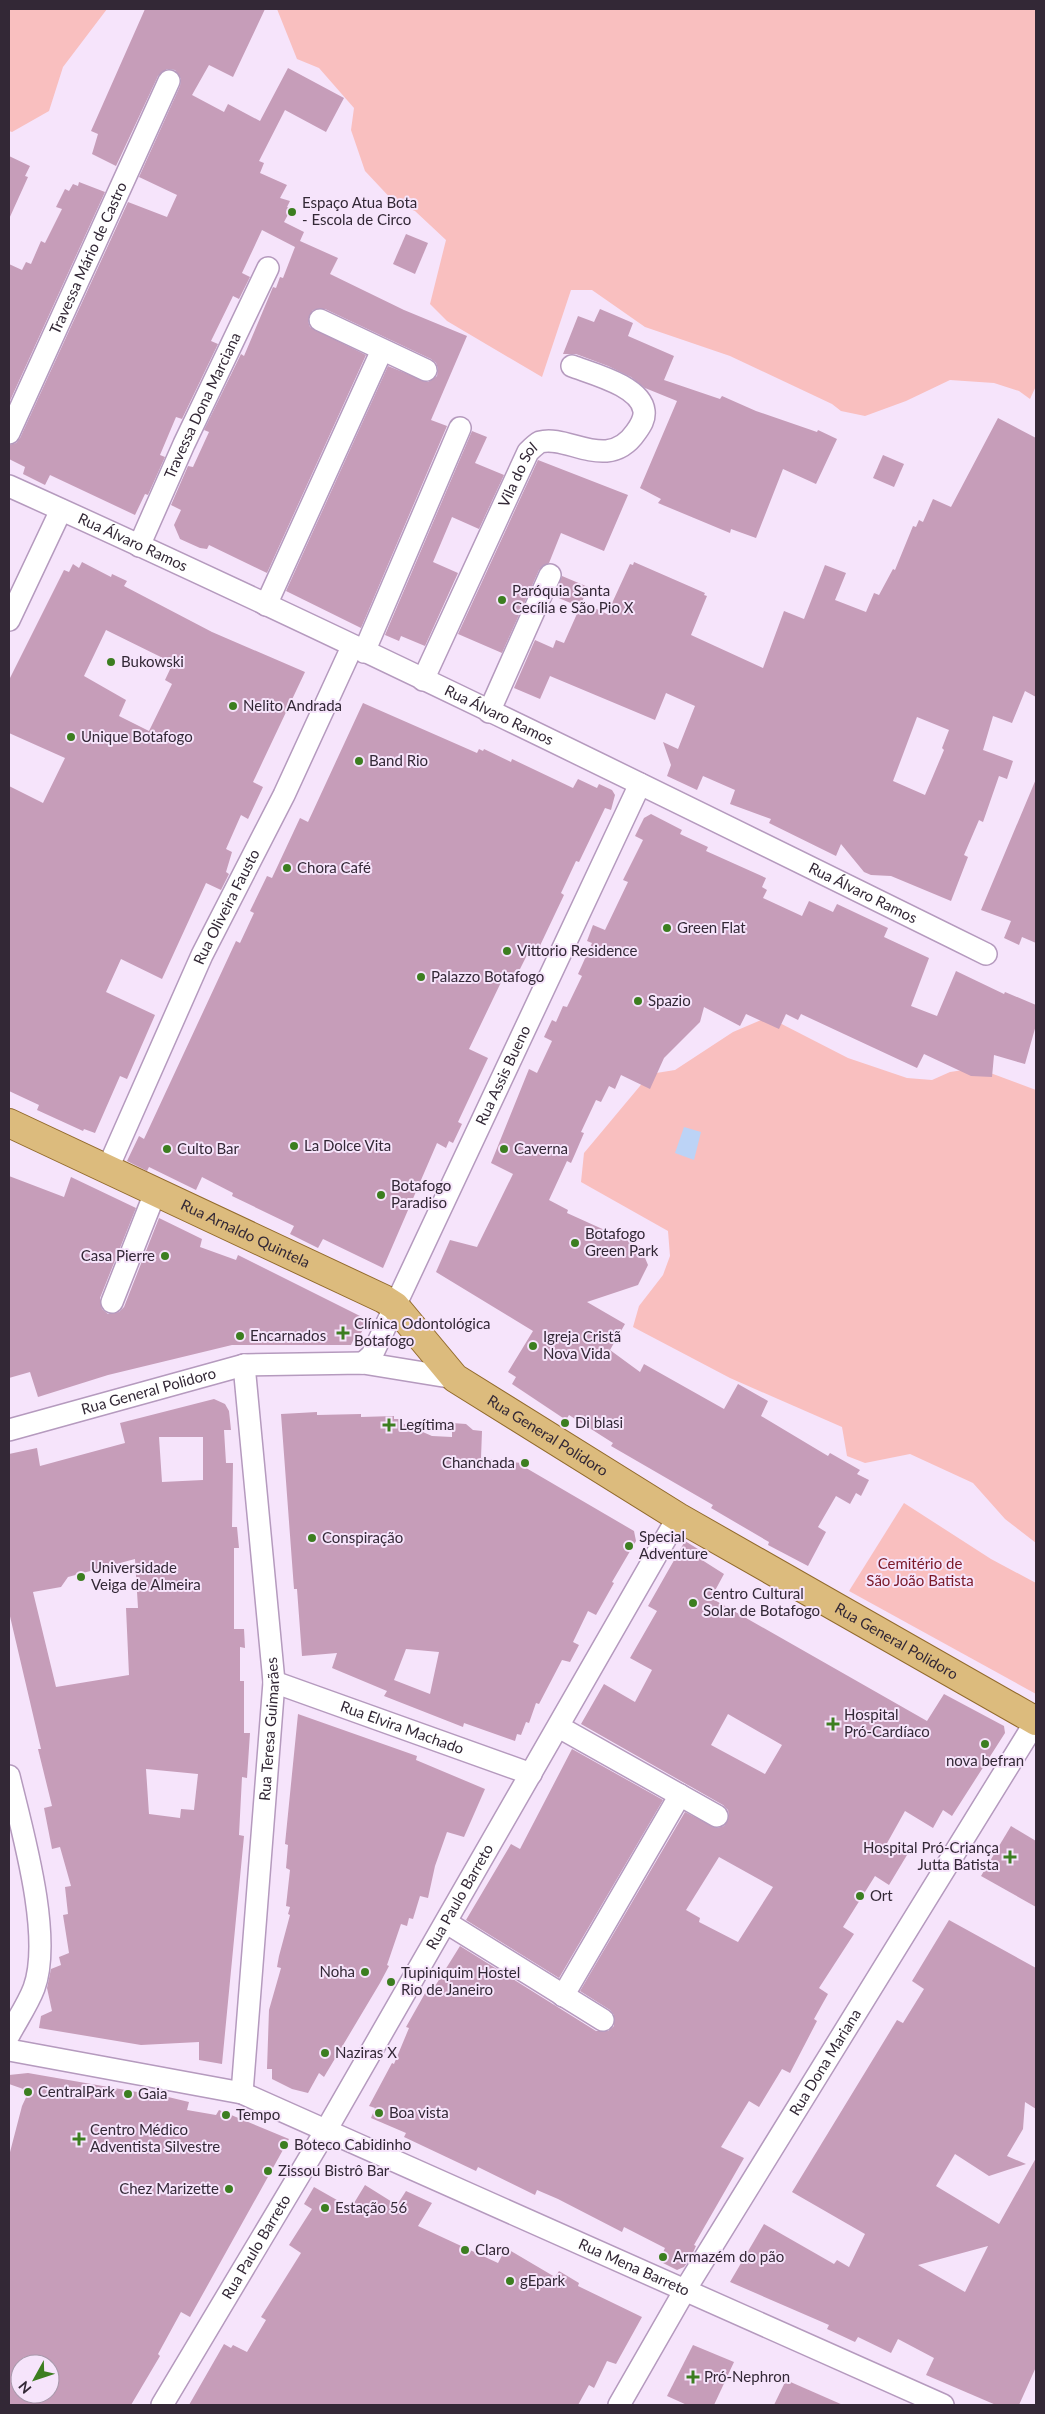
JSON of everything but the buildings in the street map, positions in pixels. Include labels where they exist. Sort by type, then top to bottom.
[{"type":"main road","name":"Rua Arnaldo Quintela","points":[[9,1123],[384,1299],[395,1306],[455,1378]]},
{"type":"main road","name":"Rua General Polidoro","points":[[455,1378],[678,1518],[1036,1721]]},
{"type":"street","name":"Travessa Mário de Castro","points":[[9,433],[169,81]]},
{"type":"street","name":"Travessa Dona Marciana","points":[[139,546],[184,444],[268,268]]},
{"type":"street","points":[[320,320],[426,370]]},
{"type":"street","points":[[266,605],[382,350]]},
{"type":"street","name":"Vila do Sol","points":[[423,680],[528,452],[539,442],[553,442],[592,451],[606,450],[626,443],[640,427],[644,417],[644,408],[637,395],[631,390],[572,366]]},
{"type":"street","name":"Rua Oliveira Fausto","points":[[106,1170],[202,955],[358,649],[460,428]]},
{"type":"street","name":"Rua Álvaro Ramos","points":[[9,486],[423,680],[986,954]]},
{"type":"street","points":[[9,620],[61,510]]},
{"type":"street","points":[[489,712],[550,575]]},
{"type":"street","name":"Rua Assis Bueno","points":[[363,1363],[372,1355],[640,784]]},
{"type":"street","points":[[112,1302],[155,1193]]},
{"type":"street","name":"Rua General Polidoro","points":[[9,1430],[244,1365],[363,1363],[455,1378]]},
{"type":"street","name":"Rua Teresa Guimarães","points":[[242,2093],[274,1682],[244,1365]]},
{"type":"street","name":"Rua Paulo Barreto","points":[[162,2405],[325,2132],[678,1518]]},
{"type":"street","name":"Rua Elvira Machado","points":[[274,1682],[531,1774]]},
{"type":"street","name":"Rua Dona Mariana","points":[[619,2405],[685,2290],[1036,1721]]},
{"type":"street","points":[[559,1727],[717,1816]]},
{"type":"street","points":[[9,1776],[35,1890],[39,1952],[34,1987],[9,2036]]},
{"type":"street","points":[[563,1996],[680,1795]]},
{"type":"street","points":[[446,1922],[603,2020]]},
{"type":"street","name":"Rua Mena Barreto","points":[[9,2050],[242,2093],[325,2132],[943,2405]]},
{"type":"green space","points":[[9,9],[107,9],[63,67],[49,111],[12,132],[9,131]]},
{"type":"green space","points":[[277,9],[1036,9],[1036,386],[1030,399],[1019,391],[994,383],[950,380],[906,401],[865,416],[841,411],[832,404],[730,356],[645,327],[592,290],[571,290],[542,377],[447,321],[430,304],[446,240],[415,211],[395,203],[365,171],[351,130],[354,108],[319,68],[297,59]]},
{"type":"green space","points":[[768,1017],[848,1058],[907,1078],[932,1080],[950,1072],[977,1068],[1036,1090],[1036,1543],[1005,1519],[973,1483],[910,1454],[865,1463],[847,1456],[842,1427],[730,1378],[633,1327],[639,1306],[663,1275],[670,1256],[668,1231],[581,1182],[584,1153],[650,1074],[675,1070],[733,1032]]},
{"type":"green space","name":"Cemitério de São João Batista","points":[[904,1503],[991,1559],[1036,1583],[1036,1694],[849,1591]]},
{"type":"water","points":[[684,1127],[701,1132],[694,1160],[675,1153]]},
{"type":"place","name":"Espaço Atua Bota - Escola de Circo","points":[[292,212]]},
{"type":"place","name":"Paróquia Santa Cecília e São Pio X","points":[[502,600]]},
{"type":"place","name":"Bukowski","points":[[111,662]]},
{"type":"place","name":"Nelito Andrada","points":[[233,706]]},
{"type":"place","name":"Unique Botafogo","points":[[71,737]]},
{"type":"place","name":"Band Rio","points":[[359,761]]},
{"type":"place","name":"Chora Café","points":[[287,868]]},
{"type":"place","name":"Green Flat","points":[[667,928]]},
{"type":"place","name":"Vittorio Residence","points":[[507,951]]},
{"type":"place","name":"Palazzo Botafogo","points":[[421,977]]},
{"type":"place","name":"Spazio","points":[[638,1001]]},
{"type":"place","name":"La Dolce Vita","points":[[294,1146]]},
{"type":"place","name":"Culto Bar","points":[[167,1149]]},
{"type":"place","name":"Caverna","points":[[504,1149]]},
{"type":"place","name":"Botafogo Paradiso","points":[[381,1195]]},
{"type":"place","name":"Botafogo Green Park","points":[[575,1243]]},
{"type":"place","name":"Casa Pierre","points":[[165,1256]]},
{"type":"place","name":"Clínica Odontológica Botafogo","points":[[343,1333]]},
{"type":"place","name":"Encarnados","points":[[240,1336]]},
{"type":"place","name":"Igreja Cristã Nova Vida","points":[[533,1346]]},
{"type":"place","name":"Di blasi","points":[[565,1423]]},
{"type":"place","name":"Legítima","points":[[389,1425]]},
{"type":"place","name":"Chanchada","points":[[525,1463]]},
{"type":"place","name":"Conspiração","points":[[312,1538]]},
{"type":"place","name":"Special Adventure","points":[[629,1546]]},
{"type":"place","name":"Universidade Veiga de Almeira","points":[[81,1577]]},
{"type":"place","name":"Centro Cultural Solar de Botafogo","points":[[693,1603]]},
{"type":"place","name":"Hospital Pró-Cardíaco","points":[[833,1724]]},
{"type":"place","name":"nova befran","points":[[985,1744]]},
{"type":"place","name":"Hospital Pró-Criança Jutta Batista","points":[[1010,1857]]},
{"type":"place","name":"Ort","points":[[860,1896]]},
{"type":"place","name":"Noha","points":[[365,1972]]},
{"type":"place","name":"Tupiniquim Hostel Rio de Janeiro","points":[[391,1982]]},
{"type":"place","name":"Naziras X","points":[[325,2053]]},
{"type":"place","name":"CentralPark","points":[[28,2092]]},
{"type":"place","name":"Gaia","points":[[128,2094]]},
{"type":"place","name":"Boa vista","points":[[379,2113]]},
{"type":"place","name":"Tempo","points":[[226,2115]]},
{"type":"place","name":"Centro Médico Adventista Silvestre","points":[[79,2139]]},
{"type":"place","name":"Boteco Cabidinho","points":[[284,2145]]},
{"type":"place","name":"Zissou Bistrô Bar","points":[[268,2171]]},
{"type":"place","name":"Chez Marizette","points":[[229,2189]]},
{"type":"place","name":"Estação 56","points":[[325,2208]]},
{"type":"place","name":"Claro","points":[[465,2250]]},
{"type":"place","name":"Armazém do pão","points":[[663,2257]]},
{"type":"place","name":"gEpark","points":[[510,2281]]},
{"type":"place","name":"Pró-Nephron","points":[[693,2377]]}]
